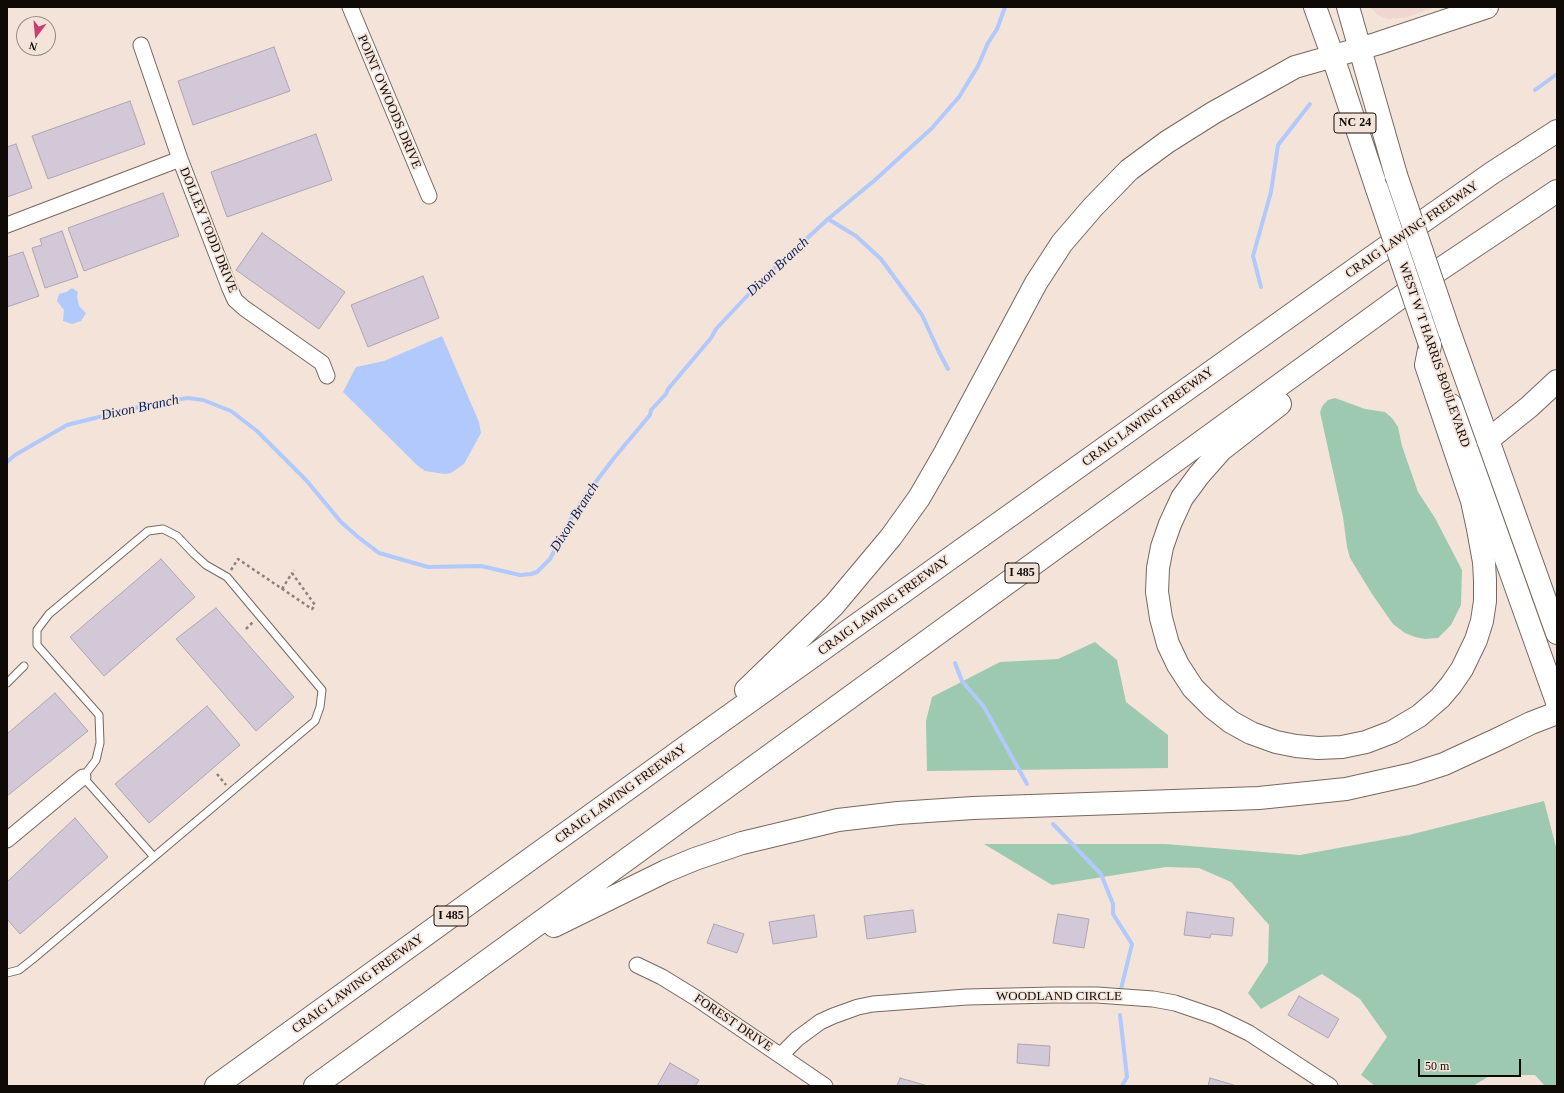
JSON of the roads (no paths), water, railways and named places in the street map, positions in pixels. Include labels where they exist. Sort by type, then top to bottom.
[{"type":"main road","name":"WEST W T HARRIS BOULEVARD","points":[[1315,7],[1430,345],[1557,702]]},
{"type":"main road","name":"WEST W T HARRIS BOULEVARD","points":[[1348,7],[1396,175],[1449,331],[1557,633]]},
{"type":"main road","points":[[687,746],[834,606],[891,537],[918,498],[945,452],[1036,283],[1062,243],[1093,207],[1129,170],[1167,142],[1207,117],[1295,67],[1384,42],[1487,7]]},
{"type":"main road","name":"CRAIG LAWING FREEWAY","points":[[216,1086],[687,746],[1375,256],[1492,173],[1557,131]]},
{"type":"main road","name":"I 485","points":[[315,1086],[1294,376],[1426,278],[1557,191]]},
{"type":"main road","points":[[1294,376],[1281,403],[1221,450],[1199,475],[1182,498],[1170,524],[1162,547],[1158,568],[1157,592],[1161,618],[1168,644],[1178,665],[1193,688],[1212,707],[1231,722],[1251,733],[1276,742],[1318,748],[1342,747],[1366,742],[1392,732],[1429,708],[1451,685],[1462,669],[1476,640],[1482,621],[1485,601],[1485,580],[1484,562],[1478,529],[1472,501],[1426,365],[1430,345]]},
{"type":"main road","points":[[1488,440],[1529,407],[1557,381]]},
{"type":"main road","points":[[491,959],[611,897],[666,871],[742,843],[787,831],[838,820],[898,813],[981,808],[1259,798],[1346,789],[1407,775],[1444,764],[1531,723],[1557,713]]},
{"type":"street","name":"POINT O'WOODS DRIVE","points":[[350,7],[429,196]]},
{"type":"street","name":"DOLLEY TODD DRIVE","points":[[141,44],[180,159],[230,289],[236,300],[244,308],[322,362],[327,376]]},
{"type":"street","points":[[7,225],[180,159]]},
{"type":"street","points":[[7,840],[83,777]]},
{"type":"street","name":"FOREST DRIVE","points":[[637,965],[696,998],[825,1086]]},
{"type":"street","name":"WOODLAND CIRCLE","points":[[781,1055],[797,1039],[820,1022],[858,1007],[873,1004],[967,997],[1097,995],[1153,999],[1175,1003],[1216,1017],[1249,1033],[1330,1086]]},
{"type":"lane","points":[[7,973],[19,970],[28,963],[154,857],[315,721],[320,707],[322,690],[227,577],[206,565],[177,536],[163,528],[148,531],[49,614],[37,630],[37,645],[99,715],[100,743],[96,760],[83,777],[154,857]]},
{"type":"lane","points":[[7,683],[24,666]]},
{"type":"water","points":[[72,288],[78,292],[77,296],[79,306],[86,313],[81,321],[72,324],[63,321],[64,310],[57,301],[59,294]]},
{"type":"water","points":[[442,336],[479,422],[481,433],[464,464],[451,473],[445,474],[425,471],[418,466],[343,392],[356,367],[384,361]]},
{"type":"waterway","name":"Dixon Branch","points":[[7,462],[15,455],[67,425],[155,403],[188,398],[203,400],[231,411],[257,431],[306,480],[341,522],[379,553],[428,567],[481,566],[520,575],[537,572],[550,559],[560,537],[585,496],[650,415],[651,410],[666,394],[668,389],[711,338],[716,329],[762,280],[828,219],[875,180],[932,128],[959,97],[978,66],[988,43],[997,29],[1005,7]]},
{"type":"waterway","points":[[1535,90],[1557,74]]},
{"type":"waterway","points":[[1261,287],[1253,256],[1271,192],[1278,145],[1310,104]]},
{"type":"waterway","points":[[828,219],[856,236],[881,259],[922,315],[948,369]]},
{"type":"waterway","points":[[955,663],[962,681],[984,707],[1027,784]]},
{"type":"waterway","points":[[1053,824],[1101,874],[1113,904],[1113,914],[1132,944],[1121,989]]},
{"type":"waterway","points":[[1120,1015],[1127,1077],[1122,1086]]}]
